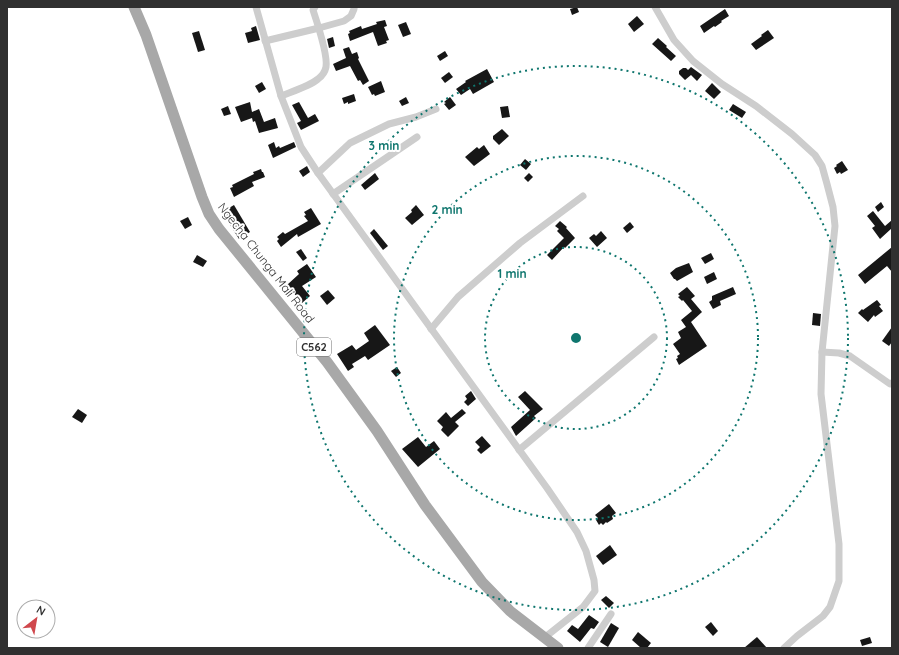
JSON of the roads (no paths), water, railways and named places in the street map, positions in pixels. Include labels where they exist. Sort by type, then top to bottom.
[{"type":"main road","name":"Ngecha Chunga Mali Road","points":[[134,7],[146,35],[209,214],[378,431],[425,505],[482,582],[510,612],[558,648]]},
{"type":"street","points":[[256,7],[281,96],[301,147],[333,194],[547,488],[577,532],[586,551],[594,580],[595,591],[583,607],[544,638]]},
{"type":"street","points":[[281,96],[317,80],[324,73],[326,61],[320,28],[313,10],[315,7]]},
{"type":"street","points":[[655,7],[674,40],[693,61],[722,84],[756,106],[816,155],[822,166],[833,207],[836,226],[822,352],[821,394],[839,544],[839,581],[830,607],[823,616],[784,648]]},
{"type":"street","points":[[265,41],[320,28],[347,19],[351,16],[354,9]]},
{"type":"street","points":[[318,173],[350,143],[389,124],[416,117],[436,109]]},
{"type":"street","points":[[333,194],[416,137]]},
{"type":"street","points":[[431,329],[458,297],[520,243],[583,196]]},
{"type":"street","points":[[519,450],[654,337]]},
{"type":"street","points":[[822,352],[839,353],[850,356],[890,384],[892,383]]},
{"type":"street","points":[[588,648],[611,614]]}]
